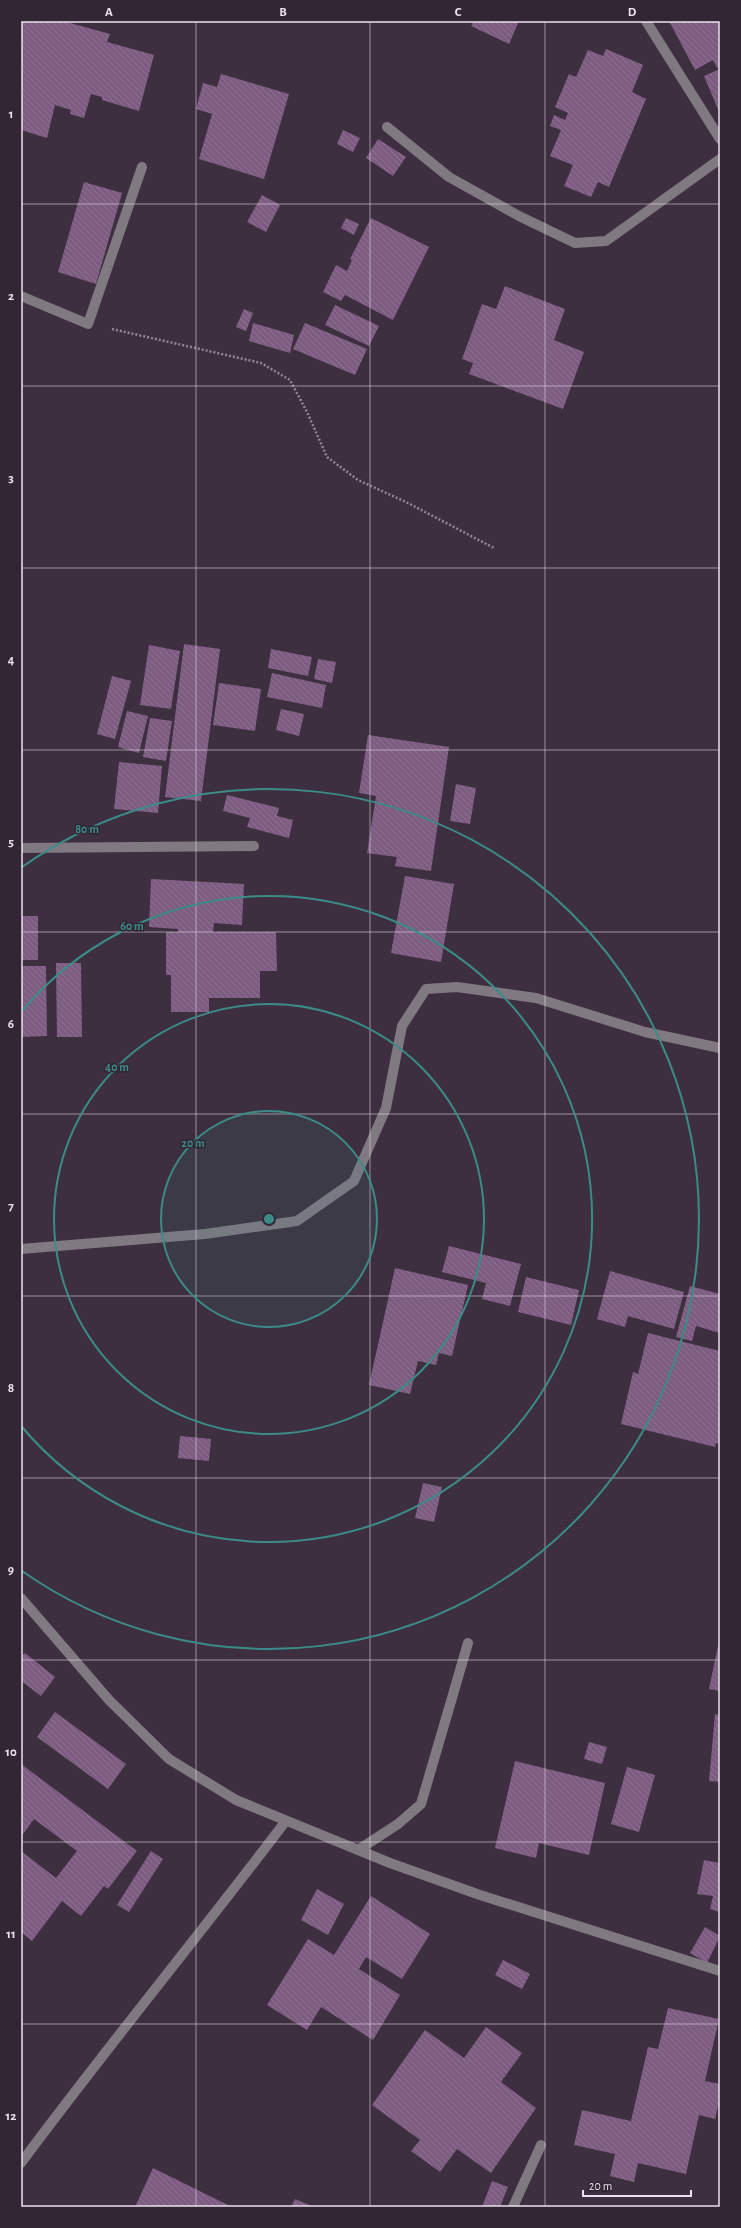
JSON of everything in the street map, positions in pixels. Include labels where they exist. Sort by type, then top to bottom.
[{"type":"street","points":[[646,21],[720,139]]},
{"type":"street","points":[[387,127],[449,177],[519,216],[575,243],[606,242],[720,158]]},
{"type":"street","points":[[21,296],[88,324],[142,167]]},
{"type":"street","points":[[21,848],[254,846]]},
{"type":"street","points":[[21,1248],[205,1234],[297,1221],[354,1181],[386,1108],[402,1026],[426,989],[457,988],[536,998],[645,1032],[720,1048]]},
{"type":"street","points":[[21,1598],[109,1700],[169,1759],[236,1800],[285,1822],[480,1895],[720,1971]]},
{"type":"street","points":[[358,1850],[398,1824],[421,1804],[468,1643]]},
{"type":"street","points":[[21,2163],[93,2067],[221,1906],[285,1822]]},
{"type":"street","points":[[513,2207],[540,2145]]},
{"type":"path","points":[[88,324],[261,363],[290,380],[307,412],[327,457],[358,480],[494,548]]},
{"type":"building","points":[[22,21],[63,21],[110,34],[107,42],[154,55],[139,111],[102,100],[102,97],[91,94],[84,118],[70,114],[71,110],[55,105],[47,138],[21,130]]},
{"type":"building","points":[[474,21],[519,21],[509,44],[471,26]]},
{"type":"building","points":[[669,21],[720,21],[720,67],[717,68],[713,60],[695,70]]},
{"type":"building","points":[[606,49],[643,65],[632,92],[646,99],[609,187],[598,182],[591,197],[564,186],[573,165],[550,156],[561,130],[550,126],[554,115],[565,120],[568,113],[555,107],[569,74],[576,77],[588,50],[603,56]]},
{"type":"building","points":[[720,69],[720,114],[704,76]]},
{"type":"building","points":[[221,74],[289,94],[264,179],[199,159],[212,114],[196,109],[203,83],[217,87]]},
{"type":"building","points":[[343,130],[360,138],[353,152],[337,144]]},
{"type":"building","points":[[378,139],[406,157],[393,176],[366,158]]},
{"type":"building","points":[[84,182],[122,193],[96,284],[58,272]]},
{"type":"building","points":[[262,195],[280,205],[266,232],[247,222]]},
{"type":"building","points":[[346,218],[359,224],[354,235],[341,228]]},
{"type":"building","points":[[371,218],[429,247],[393,320],[345,295],[341,301],[323,292],[336,265],[347,271],[352,260],[350,259]]},
{"type":"building","points":[[505,286],[565,309],[554,340],[584,352],[563,409],[469,374],[473,363],[462,359],[482,304],[496,309]]},
{"type":"building","points":[[335,305],[379,326],[369,346],[325,325]]},
{"type":"building","points":[[244,309],[253,313],[246,331],[236,327]]},
{"type":"building","points":[[253,323],[294,335],[290,353],[249,341]]},
{"type":"building","points":[[305,323],[367,349],[355,375],[293,349]]},
{"type":"building","points":[[184,644],[220,649],[201,801],[165,797]]},
{"type":"building","points":[[149,645],[180,651],[171,709],[140,705]]},
{"type":"building","points":[[271,649],[312,657],[308,676],[268,668]]},
{"type":"building","points":[[318,659],[336,662],[332,683],[314,679]]},
{"type":"building","points":[[272,673],[326,685],[322,708],[267,697]]},
{"type":"building","points":[[112,676],[131,681],[115,739],[97,734]]},
{"type":"building","points":[[219,683],[261,689],[255,731],[213,725]]},
{"type":"building","points":[[281,709],[304,714],[299,736],[276,730]]},
{"type":"building","points":[[127,711],[148,716],[139,753],[118,747]]},
{"type":"building","points":[[150,718],[172,721],[166,761],[143,757]]},
{"type":"building","points":[[368,735],[449,747],[431,871],[395,866],[397,857],[367,853],[376,796],[359,793]]},
{"type":"building","points":[[119,762],[162,766],[158,813],[114,809]]},
{"type":"building","points":[[456,784],[476,788],[470,824],[450,821]]},
{"type":"building","points":[[227,795],[279,808],[277,816],[293,820],[289,838],[247,827],[250,818],[223,811]]},
{"type":"building","points":[[405,876],[454,884],[441,962],[391,953]]},
{"type":"building","points":[[151,879],[244,884],[242,925],[214,923],[213,932],[276,932],[277,971],[260,971],[260,998],[209,998],[209,1012],[171,1012],[171,975],[166,975],[166,932],[178,932],[178,929],[149,927]]},
{"type":"building","points":[[21,916],[38,916],[38,960],[21,960]]},
{"type":"building","points":[[56,963],[81,963],[82,1037],[57,1037]]},
{"type":"building","points":[[21,966],[46,966],[47,1036],[21,1037]]},
{"type":"building","points":[[449,1246],[521,1264],[510,1306],[482,1299],[486,1283],[442,1272]]},
{"type":"building","points":[[395,1268],[468,1285],[452,1356],[439,1353],[436,1365],[418,1361],[410,1394],[369,1385]]},
{"type":"building","points":[[610,1271],[684,1292],[674,1329],[628,1316],[625,1327],[597,1319]]},
{"type":"building","points":[[526,1277],[579,1290],[571,1325],[518,1312]]},
{"type":"building","points":[[690,1286],[720,1294],[720,1333],[696,1326],[692,1341],[676,1337]]},
{"type":"building","points":[[648,1333],[720,1351],[720,1444],[716,1443],[715,1447],[621,1424],[633,1372],[638,1374]]},
{"type":"building","points":[[180,1436],[211,1439],[209,1461],[178,1458]]},
{"type":"building","points":[[423,1483],[442,1487],[434,1522],[415,1518]]},
{"type":"building","points":[[720,1641],[720,1691],[709,1689]]},
{"type":"building","points":[[25,1653],[55,1677],[41,1696],[21,1681],[21,1657]]},
{"type":"building","points":[[55,1712],[126,1764],[108,1789],[37,1737]]},
{"type":"building","points":[[715,1714],[720,1715],[720,1782],[709,1781]]},
{"type":"building","points":[[589,1742],[607,1747],[602,1764],[584,1759]]},
{"type":"building","points":[[515,1761],[605,1783],[589,1855],[539,1843],[536,1858],[495,1848]]},
{"type":"building","points":[[21,1764],[137,1851],[108,1889],[104,1886],[81,1916],[62,1901],[32,1941],[21,1932],[21,1851],[56,1878],[77,1851],[34,1819],[21,1837]]},
{"type":"building","points":[[627,1767],[655,1775],[639,1832],[611,1824]]},
{"type":"building","points":[[151,1851],[163,1859],[129,1912],[117,1905]]},
{"type":"building","points":[[704,1860],[720,1863],[720,1912],[710,1909],[713,1896],[697,1894]]},
{"type":"building","points":[[317,1889],[344,1904],[328,1935],[301,1920]]},
{"type":"building","points":[[371,1896],[430,1934],[402,1979],[366,1957],[359,1969],[400,1995],[373,2040],[321,2007],[307,2030],[267,2005],[308,1939],[334,1955]]},
{"type":"building","points":[[705,1927],[720,1936],[707,1963],[690,1953]]},
{"type":"building","points":[[503,1960],[530,1974],[522,1989],[495,1975]]},
{"type":"building","points":[[668,2008],[719,2019],[705,2081],[720,2084],[720,2106],[718,2106],[715,2119],[699,2115],[686,2174],[638,2163],[634,2182],[610,2176],[615,2154],[574,2145],[582,2110],[631,2121],[648,2047],[658,2049]]},
{"type":"building","points":[[486,2027],[522,2053],[501,2082],[536,2108],[491,2173],[457,2149],[440,2172],[411,2151],[420,2140],[372,2105],[425,2030],[464,2058]]},
{"type":"building","points":[[153,2168],[232,2207],[135,2207]]},
{"type":"building","points":[[492,2181],[508,2187],[500,2207],[482,2207]]},
{"type":"building","points":[[295,2199],[314,2207],[291,2207]]}]
